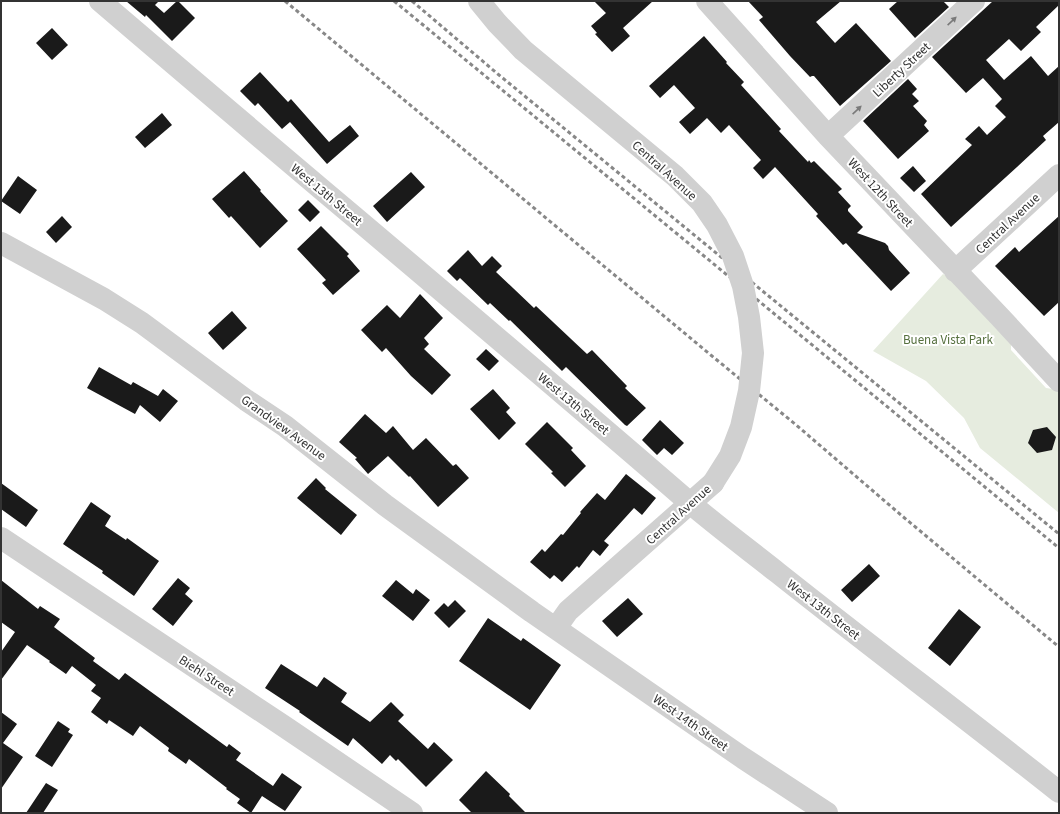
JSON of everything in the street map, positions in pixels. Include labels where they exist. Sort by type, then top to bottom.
[{"type":"street","name":"West 13th Street","points":[[100,1],[691,503],[856,634],[982,730],[1059,792]]},
{"type":"street","name":"Central Avenue","points":[[479,1],[497,24],[523,50],[680,181],[702,203],[717,225],[733,256],[743,286],[750,317],[753,353],[749,391],[741,427],[730,456],[713,483],[568,611],[556,628]]},
{"type":"street","name":"West 12th Street","points":[[707,1],[828,136],[1059,381]]},
{"type":"street","name":"Liberty Street","points":[[828,136],[974,1]]},
{"type":"street","name":"Central Avenue","points":[[955,271],[1059,175]]},
{"type":"street","name":"Grandview Avenue","points":[[1,243],[104,299],[142,323],[246,400],[285,426],[385,505],[556,628]]},
{"type":"street","name":"Biehl Street","points":[[1,538],[412,813]]},
{"type":"street","name":"West 14th Street","points":[[556,628],[743,758],[827,813]]},
{"type":"green space","name":"Buena Vista Park","points":[[943,274],[961,284],[1011,339],[1011,350],[1046,388],[1059,390],[1059,513],[980,448],[964,418],[926,381],[873,351]]},
{"type":"building","points":[[126,1],[159,1],[155,5],[164,13],[178,1],[195,18],[172,41],[146,15],[145,17]]},
{"type":"building","points":[[594,1],[653,1],[623,28],[630,36],[612,52],[595,34],[597,33],[591,26],[606,13]]},
{"type":"building","points":[[748,1],[841,1],[816,22],[835,43],[856,23],[891,61],[840,106],[814,76],[810,77],[790,56],[759,20],[763,17]]},
{"type":"building","points":[[898,1],[943,1],[949,7],[915,38],[889,9]]},
{"type":"building","points":[[993,1],[1059,1],[1059,5],[1036,27],[1041,32],[1021,51],[1009,39],[986,60],[1004,80],[1031,56],[1048,76],[1059,66],[1059,122],[1043,136],[1046,140],[951,227],[921,194],[972,145],[965,139],[979,126],[987,135],[1006,117],[995,106],[1002,99],[983,78],[966,93],[932,57]]},
{"type":"building","points":[[52,28],[68,45],[52,60],[36,43]]},
{"type":"building","points":[[704,36],[744,82],[741,85],[781,129],[779,131],[808,162],[809,160],[811,163],[814,161],[842,189],[838,192],[851,206],[848,211],[863,227],[857,233],[885,243],[889,250],[910,273],[891,291],[846,243],[843,245],[816,216],[818,214],[775,167],[763,179],[753,168],[761,160],[729,125],[721,133],[707,118],[690,134],[679,122],[695,108],[674,85],[660,98],[649,86]]},
{"type":"building","points":[[260,72],[288,102],[291,99],[329,142],[350,125],[359,136],[327,164],[290,122],[282,129],[258,103],[255,106],[240,91]]},
{"type":"building","points":[[908,79],[917,89],[912,94],[919,101],[913,106],[927,121],[924,125],[929,131],[898,159],[863,121]]},
{"type":"building","points":[[162,113],[172,125],[145,148],[135,137]]},
{"type":"building","points":[[913,166],[926,181],[914,192],[900,178]]},
{"type":"building","points":[[244,171],[261,190],[260,191],[288,221],[260,248],[231,216],[229,218],[212,199]]},
{"type":"building","points":[[411,172],[425,187],[387,222],[373,206]]},
{"type":"building","points":[[18,176],[37,190],[20,214],[1,201]]},
{"type":"building","points":[[308,200],[320,212],[310,222],[298,210]]},
{"type":"building","points":[[62,216],[72,227],[56,243],[46,232]]},
{"type":"building","points":[[1059,216],[1059,302],[1044,316],[995,266],[1015,247],[1019,252]]},
{"type":"building","points":[[321,226],[349,254],[347,256],[360,271],[333,295],[322,283],[326,280],[297,249]]},
{"type":"building","points":[[468,250],[482,266],[492,256],[502,266],[496,272],[534,308],[536,306],[587,354],[592,350],[627,386],[625,388],[646,408],[627,426],[625,425],[566,367],[562,371],[510,320],[509,321],[490,303],[488,305],[460,278],[457,281],[447,271]]},
{"type":"building","points":[[420,294],[443,318],[424,338],[429,344],[424,349],[451,375],[432,395],[411,376],[386,348],[382,352],[361,330],[387,305],[400,318]]},
{"type":"building","points":[[232,311],[247,328],[223,350],[208,333]]},
{"type":"building","points":[[486,349],[499,361],[489,371],[476,359]]},
{"type":"building","points":[[99,367],[131,385],[133,382],[158,396],[163,389],[178,401],[160,422],[140,405],[135,414],[87,388]]},
{"type":"building","points":[[493,389],[510,408],[506,412],[516,423],[499,440],[470,409]]},
{"type":"building","points":[[365,414],[386,433],[393,426],[413,450],[426,438],[453,466],[456,464],[469,478],[438,507],[410,476],[409,477],[388,456],[368,474],[355,459],[357,458],[339,442]]},
{"type":"building","points":[[660,420],[684,443],[672,455],[664,448],[657,455],[642,440]]},
{"type":"building","points":[[547,422],[573,448],[571,450],[586,466],[565,487],[551,473],[553,472],[525,444]]},
{"type":"building","points":[[1047,427],[1056,437],[1052,450],[1037,453],[1028,443],[1033,430]]},
{"type":"building","points":[[626,474],[656,498],[642,515],[634,508],[604,541],[609,545],[600,556],[593,550],[579,568],[577,566],[562,582],[554,575],[550,579],[530,562],[542,549],[545,552],[561,534],[563,535],[581,513],[580,512],[597,493],[605,500]]},
{"type":"building","points":[[316,478],[326,488],[325,489],[357,515],[341,535],[297,498]]},
{"type":"building","points":[[1,483],[38,510],[26,527],[1,509]]},
{"type":"building","points":[[91,502],[111,516],[105,526],[126,540],[127,538],[159,561],[134,596],[102,573],[103,571],[63,544]]},
{"type":"building","points":[[869,564],[880,576],[852,602],[841,590]]},
{"type":"building","points":[[178,578],[190,588],[185,594],[193,601],[173,626],[152,609]]},
{"type":"building","points":[[1,580],[38,609],[40,606],[60,619],[54,627],[95,658],[93,661],[119,680],[125,673],[227,747],[229,744],[241,753],[236,760],[273,786],[282,773],[302,787],[285,811],[262,796],[251,813],[237,803],[240,799],[226,789],[227,788],[189,759],[186,764],[168,751],[169,748],[140,726],[133,736],[109,720],[107,724],[91,712],[101,698],[91,691],[96,685],[72,666],[66,674],[27,645],[1,680],[1,652],[15,632],[1,622]]},
{"type":"building","points":[[396,580],[413,594],[416,589],[430,600],[413,621],[382,596]]},
{"type":"building","points":[[628,598],[643,614],[617,637],[602,621]]},
{"type":"building","points":[[455,600],[466,611],[449,628],[434,613],[444,603],[448,607]]},
{"type":"building","points":[[959,609],[981,627],[950,666],[928,648]]},
{"type":"building","points":[[488,618],[521,641],[523,638],[561,665],[530,710],[459,661]]},
{"type":"building","points":[[281,664],[317,687],[324,677],[347,693],[341,702],[370,722],[391,702],[404,715],[398,721],[428,749],[434,742],[453,760],[426,787],[398,759],[396,761],[390,755],[382,764],[353,738],[348,746],[265,688]]},
{"type":"building","points":[[1,712],[17,724],[3,743],[23,757],[1,789]]},
{"type":"building","points":[[58,721],[70,729],[68,732],[73,735],[52,767],[35,756]]},
{"type":"building","points":[[486,771],[510,794],[509,796],[526,813],[472,813],[459,800]]},
{"type":"building","points":[[46,783],[58,790],[43,813],[26,813]]},
{"type":"railway","points":[[285,1],[795,424],[1059,647]]},
{"type":"railway","points":[[394,1],[1059,548]]},
{"type":"railway","points":[[412,1],[499,75],[1059,534]]}]
